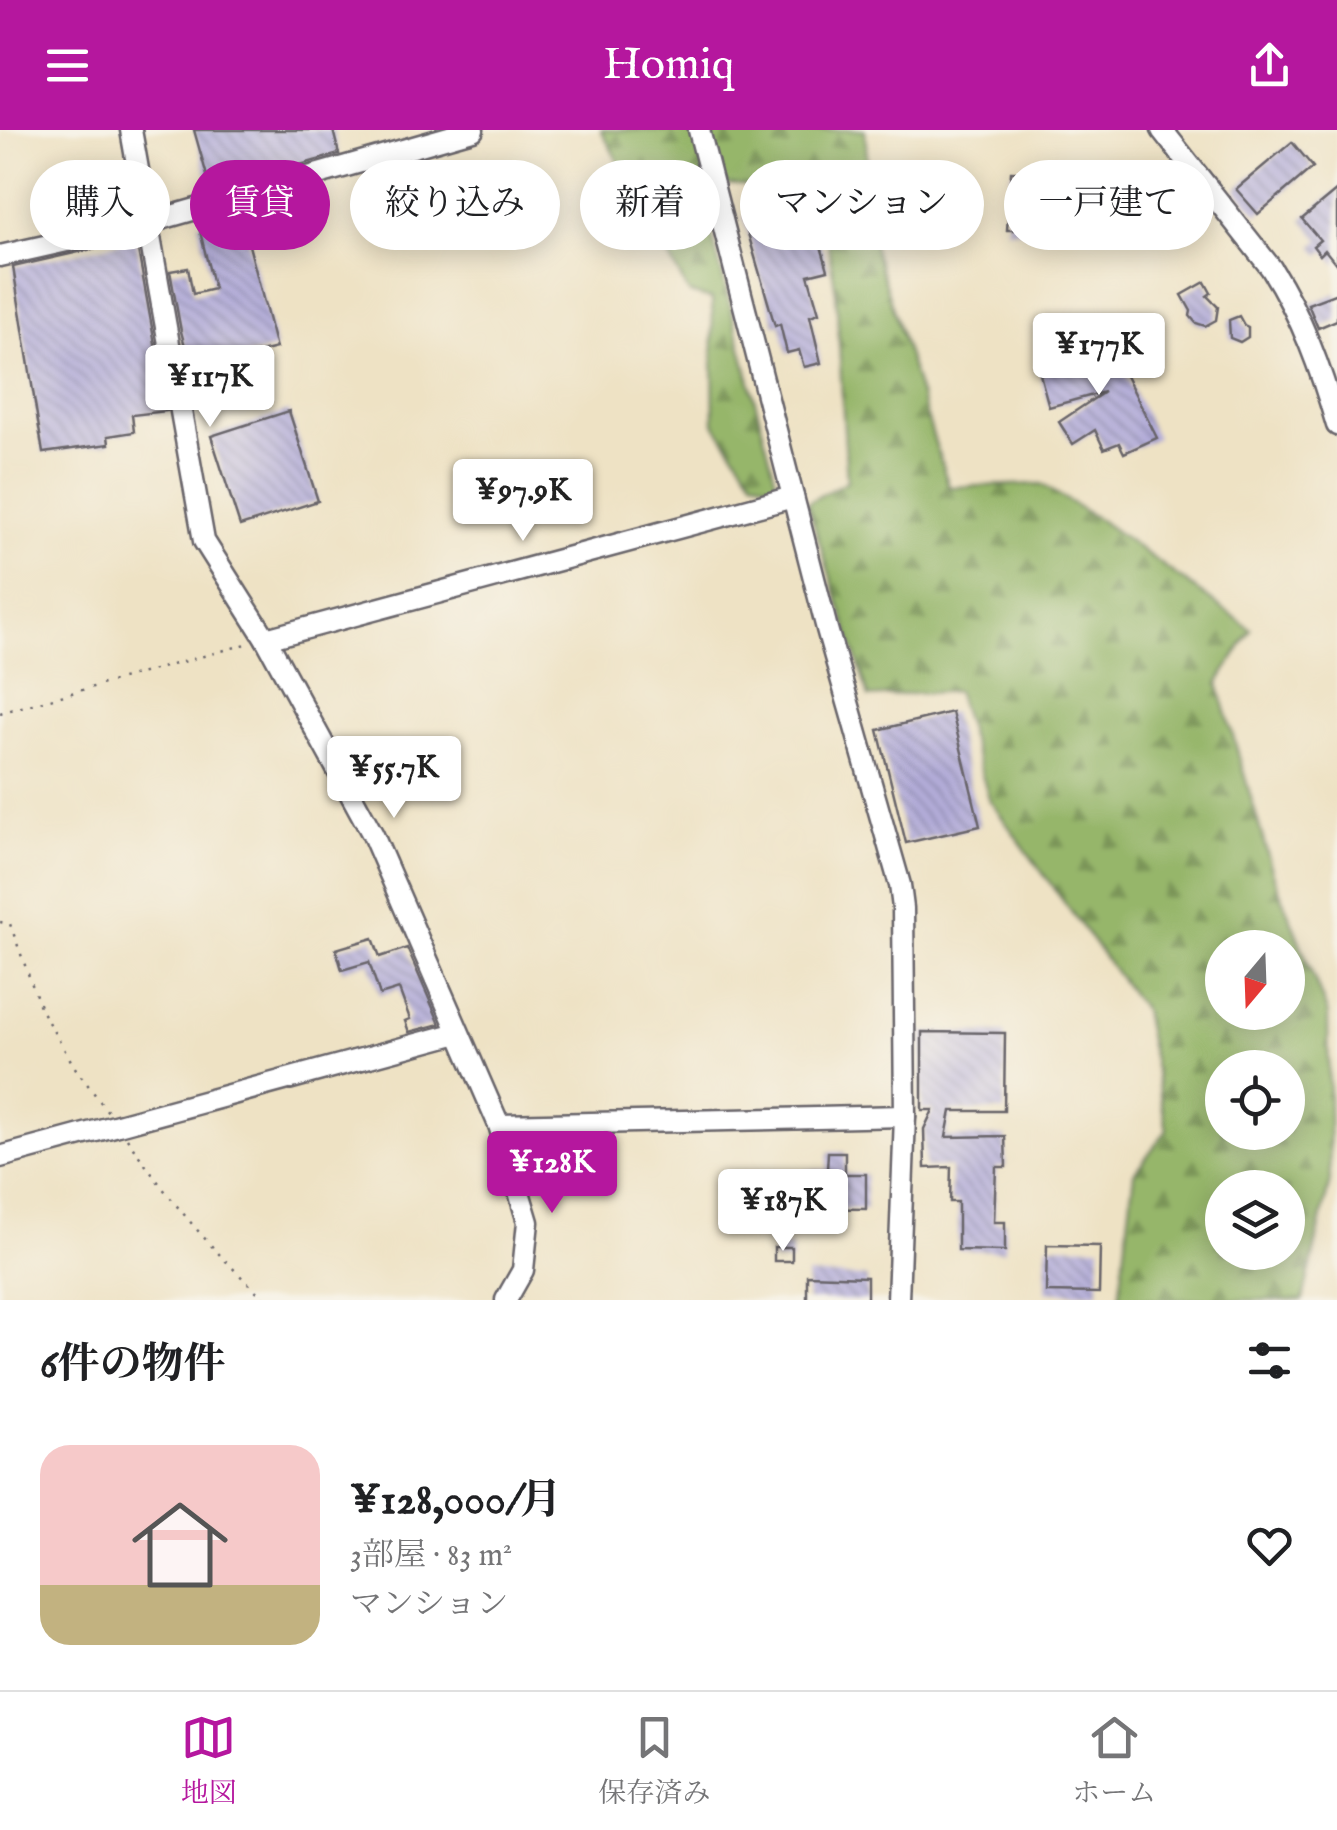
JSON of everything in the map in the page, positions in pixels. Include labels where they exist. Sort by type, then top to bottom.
[{"type":"street","points":[[131,130],[136,160]]},
{"type":"street","points":[[170,216],[472,130]]},
{"type":"street","points":[[699,130],[792,497],[900,885],[905,1116],[898,1300]]},
{"type":"street","points":[[1162,130],[1284,288],[1320,364],[1337,425]]},
{"type":"street","points":[[0,256],[30,249]]},
{"type":"street","points":[[152,250],[204,541],[266,639],[373,835],[498,1125],[528,1222],[523,1270],[506,1300]]},
{"type":"street","points":[[266,639],[792,497]]},
{"type":"street","points":[[0,1157],[458,1033]]},
{"type":"street","points":[[498,1125],[905,1116]]},
{"type":"path","points":[[0,713],[266,639]]},
{"type":"path","points":[[0,922],[10,924],[42,1012],[76,1069],[178,1206],[233,1270],[266,1300]]},
{"type":"green space","points":[[601,130],[865,130],[867,160],[740,160],[740,185],[720,184],[720,160],[617,160]]},
{"type":"green space","points":[[666,250],[716,250],[778,488],[753,479],[714,423],[712,299],[689,293]]},
{"type":"green space","points":[[829,250],[874,250],[949,487],[1041,484],[1107,525],[1251,629],[1218,684],[1274,877],[1295,930],[1205,930],[1205,1030],[1305,1030],[1305,956],[1328,1014],[1330,1181],[1303,1300],[1119,1300],[1134,1173],[1167,1130],[1143,1010],[990,801],[956,691],[869,697],[807,503],[847,481],[836,292]]},
{"type":"building","points":[[194,130],[333,130],[339,154],[318,160],[202,160]]},
{"type":"building","points":[[1292,142],[1313,167],[1258,214],[1236,189]]},
{"type":"building","points":[[1337,190],[1337,265],[1325,250],[1320,255],[1313,246],[1320,240],[1302,219]]},
{"type":"building","points":[[88,250],[138,250],[167,411],[132,415],[134,432],[108,436],[109,444],[43,453],[13,267]]},
{"type":"building","points":[[205,250],[250,250],[276,348],[232,359],[235,371],[194,381],[170,271],[188,268],[193,294],[214,289]]},
{"type":"building","points":[[753,250],[822,250],[828,270],[808,275],[819,313],[810,316],[821,363],[804,367],[799,350],[787,353],[780,324],[775,326]]},
{"type":"building","points":[[1205,282],[1211,293],[1207,296],[1218,307],[1216,320],[1205,326],[1190,316],[1182,295]]},
{"type":"building","points":[[1337,293],[1337,320],[1318,328],[1308,304]]},
{"type":"building","points":[[1239,316],[1248,327],[1248,337],[1240,342],[1230,338],[1229,320]]},
{"type":"building","points":[[1106,336],[1157,438],[1124,453],[1119,443],[1104,449],[1095,430],[1073,444],[1059,422],[1104,392],[1049,407],[1040,374],[1066,367],[1061,357]]},
{"type":"building","points":[[289,411],[318,501],[240,526],[211,436]]},
{"type":"building","points":[[952,712],[980,826],[906,843],[878,730]]},
{"type":"building","points":[[373,938],[380,957],[407,948],[440,1024],[409,1032],[405,1021],[410,1019],[399,989],[380,995],[369,962],[342,970],[336,949]]},
{"type":"building","points":[[922,1032],[1005,1033],[1004,1111],[951,1111],[946,1137],[1005,1136],[1006,1167],[996,1167],[994,1222],[1005,1222],[1005,1251],[958,1250],[958,1202],[950,1202],[951,1167],[925,1168],[924,1129],[933,1110],[922,1110]]},
{"type":"building","points":[[828,1152],[845,1152],[845,1174],[866,1174],[866,1209],[806,1208],[806,1170],[827,1170]]},
{"type":"building","points":[[1047,1245],[1100,1246],[1099,1293],[1046,1292]]},
{"type":"building","points":[[774,1247],[792,1247],[792,1261],[774,1261]]},
{"type":"building","points":[[807,1275],[867,1277],[867,1300],[807,1300]]}]
